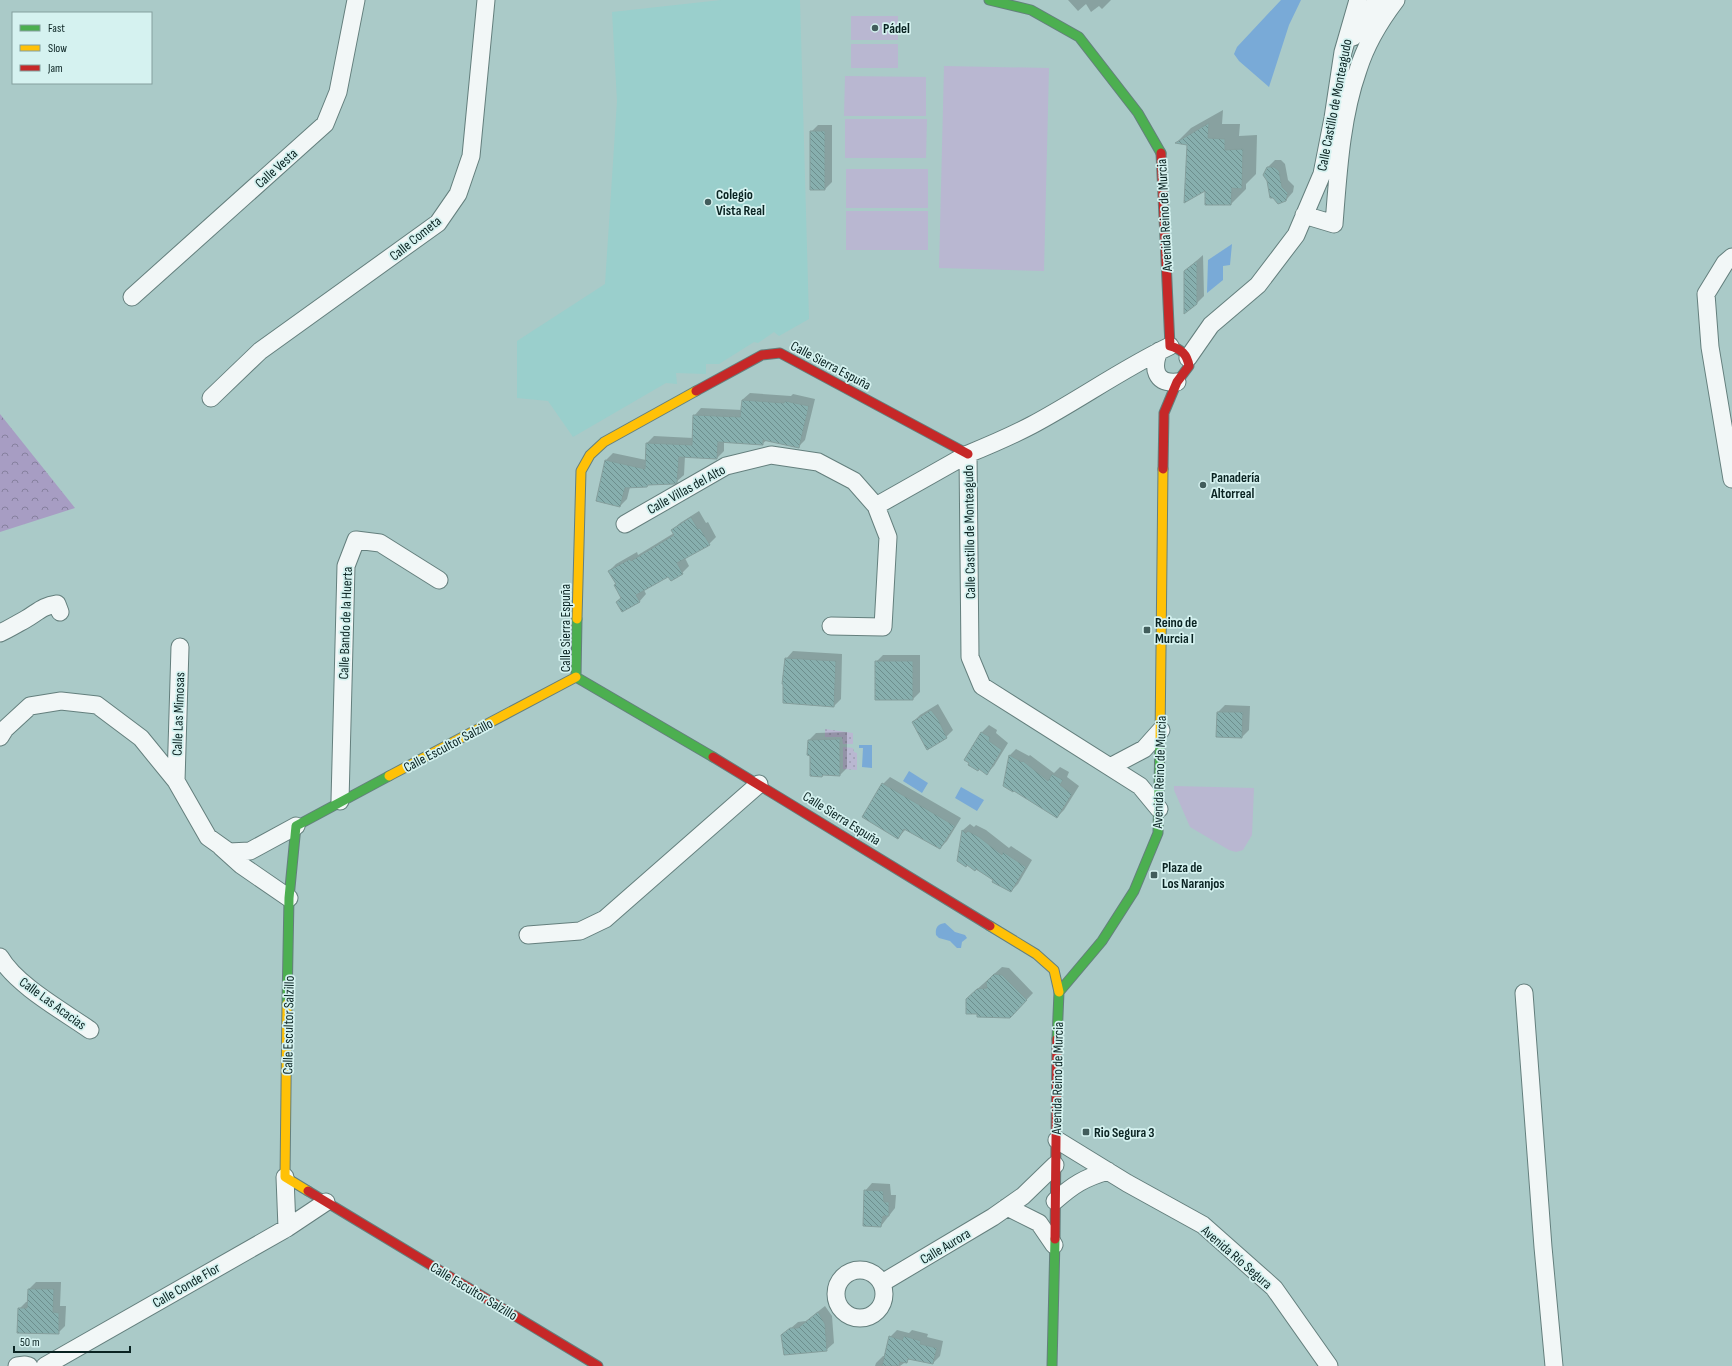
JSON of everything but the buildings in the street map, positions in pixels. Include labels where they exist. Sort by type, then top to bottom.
[{"type":"street","name":"Calle Vesta","points":[[132,297],[325,124],[338,92],[356,0]]},
{"type":"street","name":"Calle Cometa","points":[[211,398],[260,351],[438,222],[458,194],[471,156],[486,0]]},
{"type":"street","name":"Avenida Reino de Murcia","points":[[989,0],[1031,10],[1079,37],[1138,114],[1161,151],[1165,348],[1157,357],[1157,373],[1169,381],[1164,413],[1158,833],[1134,892],[1102,941],[1059,992],[1052,1366]]},
{"type":"street","name":"Calle Castillo de Monteagudo","points":[[1188,358],[1211,325],[1258,285],[1296,235],[1322,174],[1333,118],[1343,52],[1358,0]]},
{"type":"street","points":[[1343,52],[1377,0]]},
{"type":"street","points":[[1304,215],[1334,224],[1339,163],[1350,101],[1358,70],[1370,40],[1396,0]]},
{"type":"street","points":[[1732,257],[1725,263],[1706,294],[1710,347],[1732,479]]},
{"type":"street","points":[[1165,348],[1181,349],[1188,358],[1189,366],[1169,381]]},
{"type":"street","name":"Calle Castillo de Monteagudo","points":[[1159,809],[1140,786],[982,686],[970,657],[968,454],[999,442],[1032,425],[1092,388],[1165,348]]},
{"type":"street","name":"Calle Sierra Espuña","points":[[968,454],[780,353],[762,355],[604,442],[590,455],[581,471],[576,677],[759,784],[1036,954],[1054,970],[1059,992]]},
{"type":"street","points":[[831,626],[883,626],[888,537],[876,506],[968,454]]},
{"type":"street","name":"Calle Villas del Alto","points":[[625,524],[726,466],[770,455],[818,462],[854,481],[876,506]]},
{"type":"street","name":"Calle Bando de la Huerta","points":[[340,802],[346,566],[356,540],[380,543],[439,580]]},
{"type":"street","points":[[0,633],[48,605],[58,604],[60,612]]},
{"type":"street","name":"Calle Las Mimosas","points":[[176,781],[180,647]]},
{"type":"street","name":"Calle Escultor Salzillo","points":[[576,677],[296,826],[289,898],[285,1177],[598,1366]]},
{"type":"street","points":[[0,737],[5,729],[30,706],[61,701],[97,705],[141,738],[176,781],[208,837],[228,852],[250,851],[296,826]]},
{"type":"street","points":[[1110,767],[1144,749],[1160,730]]},
{"type":"street","points":[[528,935],[580,931],[605,919],[759,784]]},
{"type":"street","points":[[220,846],[241,865],[289,898]]},
{"type":"street","name":"Calle Las Acacias","points":[[0,957],[5,966],[28,987],[90,1030]]},
{"type":"street","points":[[1524,993],[1554,1366]]},
{"type":"street","name":"Avenida Río Segura","points":[[1057,1140],[1108,1171],[1204,1225],[1274,1288],[1329,1366]]},
{"type":"street","name":"Calle Aurora","points":[[882,1283],[1007,1207],[1023,1196],[1055,1165]]},
{"type":"street","points":[[1055,1201],[1071,1186],[1092,1176],[1108,1171]]},
{"type":"street","points":[[285,1177],[287,1228]]},
{"type":"street","name":"Calle Conde Flor","points":[[45,1366],[287,1228],[326,1202]]},
{"type":"street","points":[[1007,1207],[1038,1223],[1054,1245]]},
{"type":"street","points":[[17,1366],[29,1366]]},
{"type":"shaded area","name":"Colegio Vista Real","points":[[721,0],[800,0],[809,319],[779,336],[774,332],[758,343],[754,342],[719,364],[706,364],[706,374],[676,373],[677,384],[666,383],[573,437],[548,401],[517,398],[517,341],[605,284],[617,101],[612,12]]},
{"type":"shaded area","points":[[1281,0],[1301,0],[1289,25],[1269,87],[1239,61],[1234,54],[1237,47]]},
{"type":"shaded area","name":"Pádel","points":[[851,16],[898,16],[898,40],[851,40]]},
{"type":"shaded area","name":"Pádel","points":[[851,44],[898,44],[898,68],[851,68]]},
{"type":"shaded area","points":[[944,66],[1049,68],[1044,271],[939,268]]},
{"type":"shaded area","points":[[845,76],[926,77],[926,116],[844,116]]},
{"type":"shaded area","points":[[845,119],[927,119],[926,158],[845,158]]},
{"type":"shaded area","points":[[846,169],[928,169],[928,208],[846,208]]},
{"type":"shaded area","points":[[846,211],[928,211],[928,250],[846,250]]},
{"type":"shaded area","points":[[1232,244],[1230,265],[1223,266],[1223,280],[1207,293],[1208,260]]},
{"type":"shaded area","points":[[825,729],[853,733],[853,744],[843,744],[842,737],[825,737]]},
{"type":"shaded area","points":[[859,745],[872,745],[872,768],[862,767],[863,748],[859,748]]},
{"type":"shaded area","points":[[843,747],[853,748],[854,752],[857,753],[857,770],[843,769]]},
{"type":"shaded area","points":[[909,771],[928,783],[922,793],[903,781]]},
{"type":"shaded area","points":[[1174,786],[1254,788],[1252,835],[1243,850],[1236,852],[1229,850],[1190,827],[1174,790]]},
{"type":"shaded area","points":[[961,787],[984,800],[977,811],[955,798]]},
{"type":"shaded area","points":[[945,923],[955,932],[965,935],[967,938],[962,942],[961,948],[957,948],[950,941],[939,938],[936,935],[938,926]]},
{"type":"green space","points":[[0,414],[75,508],[0,532]]},
{"type":"traffic: fast","points":[[989,0],[1031,10],[1079,37],[1138,113],[1161,153]]},
{"type":"traffic: fast","points":[[577,619],[576,677],[713,757]]},
{"type":"traffic: fast","points":[[1057,1039],[1059,992],[1102,941],[1134,891],[1158,833],[1160,740]]},
{"type":"traffic: fast","points":[[287,1004],[289,898],[296,826],[389,776]]},
{"type":"traffic: fast","points":[[1052,1366],[1055,1239]]},
{"type":"traffic: slow","points":[[577,619],[581,471],[590,455],[604,442],[696,391]]},
{"type":"traffic: slow","points":[[1160,740],[1163,469]]},
{"type":"traffic: slow","points":[[389,776],[576,677]]},
{"type":"traffic: slow","points":[[990,926],[1036,954],[1054,970],[1059,992]]},
{"type":"traffic: slow","points":[[287,1004],[285,1177],[308,1191]]},
{"type":"traffic: jam","points":[[1161,153],[1170,346],[1185,355],[1189,366],[1177,382],[1164,413],[1163,469]]},
{"type":"traffic: jam","points":[[696,391],[762,355],[780,353],[968,454]]},
{"type":"traffic: jam","points":[[713,757],[990,926]]},
{"type":"traffic: jam","points":[[1055,1239],[1057,1039]]},
{"type":"traffic: jam","points":[[308,1191],[598,1366]]},
{"type":"place","name":"Pádel","points":[[875,28]]},
{"type":"place","name":"Colegio Vista Real","points":[[708,202]]},
{"type":"place","name":"Panadería Altorreal","points":[[1203,485]]},
{"type":"place","name":"Reino de Murcia I","points":[[1147,630]]},
{"type":"place","name":"Plaza de Los Naranjos","points":[[1154,875]]},
{"type":"place","name":"Rio Segura 3","points":[[1086,1132]]}]
